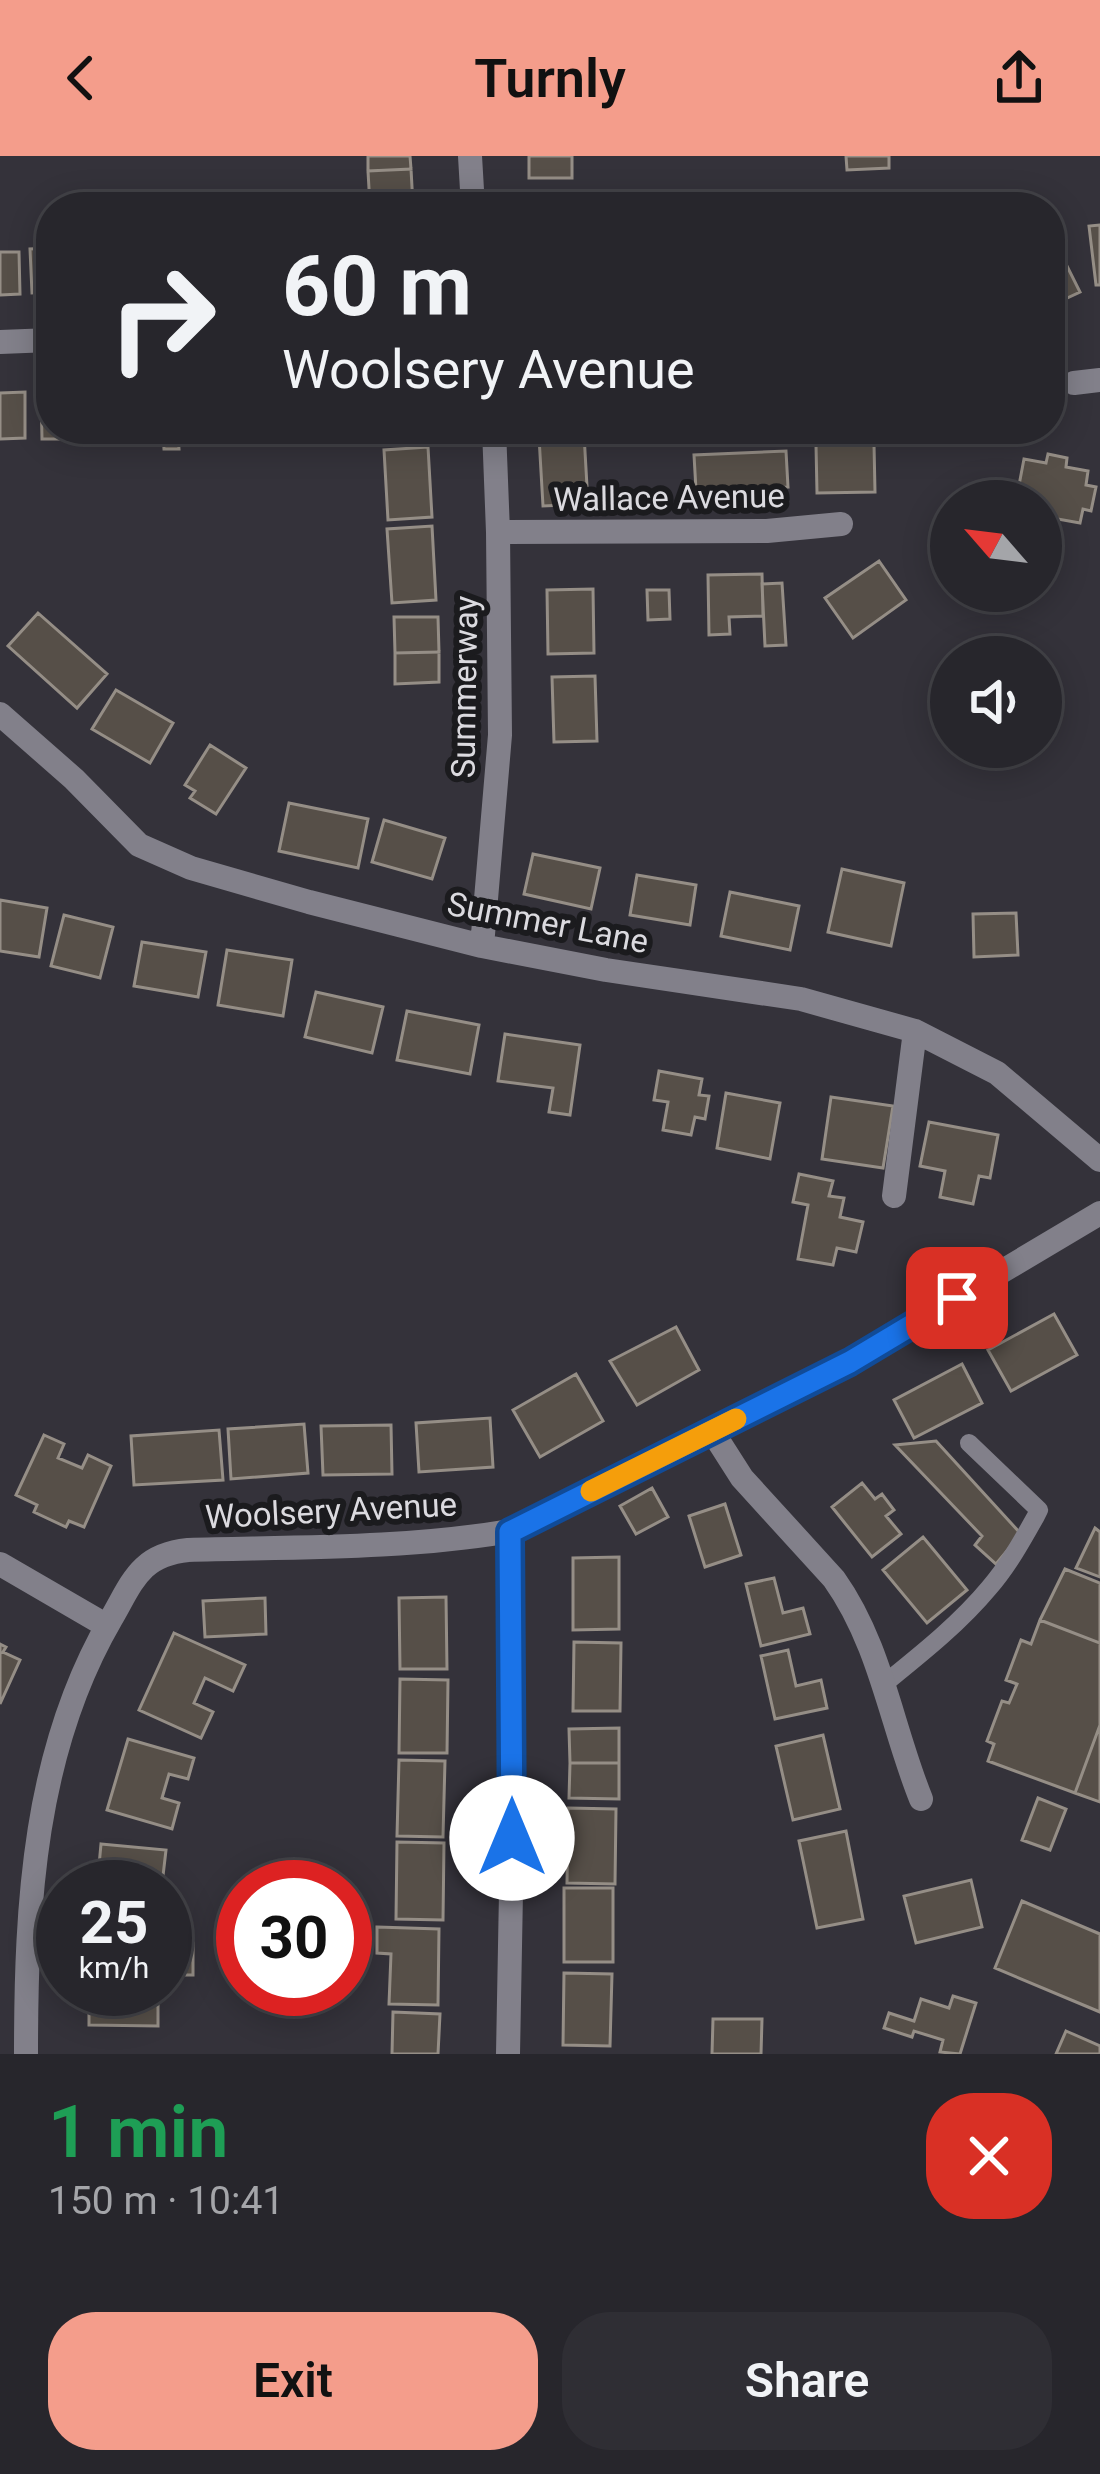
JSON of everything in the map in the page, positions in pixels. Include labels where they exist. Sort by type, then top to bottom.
[{"type":"street","points":[[470,156],[471,192]]},
{"type":"street","points":[[0,342],[36,341]]},
{"type":"street","name":"Summerway","points":[[482,946],[500,735],[495,444]]},
{"type":"street","name":"Wallace Avenue","points":[[498,532],[766,531],[841,524]]},
{"type":"street","name":"Summer Lane","points":[[0,714],[139,844],[191,868],[482,946],[801,999],[915,1031],[997,1072],[1100,1160]]},
{"type":"street","points":[[894,1196],[915,1031]]},
{"type":"street","name":"Woolsery Avenue","points":[[26,2054],[31,1897],[40,1821],[65,1717],[107,1626],[136,1576],[151,1560],[164,1552],[378,1544],[510,1532],[850,1362],[1100,1213]]},
{"type":"street","points":[[712,1431],[742,1478],[848,1597],[863,1624],[921,1799]]},
{"type":"street","points":[[508,2054],[510,1532]]},
{"type":"street","points":[[0,1564],[107,1626]]},
{"type":"lane","points":[[884,1684],[987,1591],[1039,1510],[969,1443]]},
{"type":"building","points":[[368,156],[410,156],[411,169],[368,171]]},
{"type":"building","points":[[529,156],[572,156],[572,178],[529,178]]},
{"type":"building","points":[[846,156],[889,156],[889,168],[847,170]]},
{"type":"building","points":[[411,169],[412,192],[369,192],[368,171]]},
{"type":"building","points":[[1100,225],[1100,285],[1096,285],[1089,226]]},
{"type":"building","points":[[30,249],[36,249],[36,293],[32,293]]},
{"type":"building","points":[[0,252],[19,252],[20,294],[0,295]]},
{"type":"building","points":[[1065,262],[1080,292],[1065,299]]},
{"type":"building","points":[[25,392],[25,438],[0,439],[0,393]]},
{"type":"building","points":[[539,444],[585,444],[588,504],[543,506]]},
{"type":"building","points":[[874,444],[875,492],[817,493],[816,445]]},
{"type":"building","points":[[428,447],[432,517],[388,520],[384,450]]},
{"type":"building","points":[[786,451],[788,487],[696,490],[694,455]]},
{"type":"building","points":[[1048,454],[1067,458],[1066,467],[1088,471],[1086,485],[1096,487],[1091,511],[1083,509],[1080,523],[1062,520],[1062,480],[1020,480],[1024,459],[1046,463]]},
{"type":"building","points":[[432,526],[436,600],[392,603],[387,529]]},
{"type":"building","points":[[879,561],[906,600],[853,638],[825,598]]},
{"type":"building","points":[[762,574],[763,616],[729,617],[730,634],[709,635],[708,575]]},
{"type":"building","points":[[782,583],[786,645],[765,646],[762,584]]},
{"type":"building","points":[[593,589],[594,653],[548,654],[547,590]]},
{"type":"building","points":[[647,590],[669,590],[670,619],[648,620]]},
{"type":"building","points":[[38,613],[107,674],[77,708],[8,646]]},
{"type":"building","points":[[394,617],[438,617],[439,652],[395,653]]},
{"type":"building","points":[[439,652],[439,682],[395,684],[395,653]]},
{"type":"building","points":[[595,676],[597,741],[554,742],[552,677]]},
{"type":"building","points":[[116,690],[173,723],[150,763],[92,729]]},
{"type":"building","points":[[210,745],[246,768],[216,814],[190,798],[195,791],[185,785]]},
{"type":"building","points":[[289,803],[368,819],[358,868],[279,851]]},
{"type":"building","points":[[384,820],[445,838],[432,879],[372,862]]},
{"type":"building","points":[[533,854],[600,868],[591,909],[524,894]]},
{"type":"building","points":[[842,869],[904,883],[891,946],[828,932]]},
{"type":"building","points":[[637,875],[696,885],[690,925],[630,915]]},
{"type":"building","points":[[730,892],[799,906],[790,950],[721,936]]},
{"type":"building","points":[[0,900],[47,908],[39,957],[0,951]]},
{"type":"building","points":[[1016,913],[1018,955],[974,957],[973,914]]},
{"type":"building","points":[[64,915],[113,927],[100,978],[51,966]]},
{"type":"building","points":[[142,942],[206,952],[198,997],[134,986]]},
{"type":"building","points":[[227,950],[292,960],[283,1016],[218,1005]]},
{"type":"building","points":[[316,992],[383,1007],[372,1053],[305,1037]]},
{"type":"building","points":[[407,1011],[479,1025],[470,1074],[397,1060]]},
{"type":"building","points":[[505,1034],[580,1045],[570,1115],[549,1112],[553,1088],[498,1081]]},
{"type":"building","points":[[659,1071],[702,1079],[699,1095],[709,1096],[705,1119],[695,1117],[691,1135],[663,1130],[668,1102],[654,1100]]},
{"type":"building","points":[[726,1093],[780,1103],[770,1159],[717,1148]]},
{"type":"building","points":[[831,1097],[893,1106],[883,1168],[822,1159]]},
{"type":"building","points":[[929,1122],[998,1135],[990,1178],[979,1176],[973,1204],[940,1197],[945,1171],[920,1166]]},
{"type":"building","points":[[799,1174],[833,1181],[829,1196],[844,1198],[840,1217],[863,1222],[856,1252],[837,1248],[833,1265],[798,1259],[808,1205],[793,1202]]},
{"type":"building","points":[[1054,1314],[1077,1355],[1011,1391],[988,1350]]},
{"type":"building","points":[[676,1327],[699,1370],[637,1405],[610,1361]]},
{"type":"building","points":[[962,1364],[982,1403],[914,1438],[894,1400]]},
{"type":"building","points":[[576,1374],[603,1421],[540,1457],[513,1410]]},
{"type":"building","points":[[490,1418],[493,1467],[419,1472],[416,1423]]},
{"type":"building","points":[[304,1424],[308,1473],[231,1479],[228,1429]]},
{"type":"building","points":[[391,1425],[392,1474],[323,1475],[321,1426]]},
{"type":"building","points":[[219,1430],[223,1480],[134,1485],[131,1436]]},
{"type":"building","points":[[44,1435],[64,1444],[58,1458],[82,1468],[88,1455],[111,1466],[84,1527],[69,1521],[66,1527],[34,1512],[37,1505],[16,1495]]},
{"type":"building","points":[[936,1441],[1021,1534],[996,1564],[975,1545],[982,1536],[895,1445]]},
{"type":"building","points":[[862,1483],[875,1499],[882,1494],[894,1510],[886,1516],[901,1534],[872,1557],[832,1507]]},
{"type":"building","points":[[652,1488],[668,1517],[636,1534],[620,1506]]},
{"type":"building","points":[[725,1504],[741,1555],[705,1567],[689,1516]]},
{"type":"building","points":[[1095,1528],[1100,1532],[1100,1577],[1076,1568]]},
{"type":"building","points":[[923,1537],[967,1590],[927,1623],[883,1570]]},
{"type":"building","points":[[619,1557],[619,1629],[573,1630],[573,1558]]},
{"type":"building","points":[[1065,1569],[1100,1583],[1100,1643],[1040,1620]]},
{"type":"building","points":[[774,1578],[783,1613],[803,1608],[810,1634],[761,1646],[746,1584]]},
{"type":"building","points":[[446,1597],[447,1669],[400,1669],[399,1598]]},
{"type":"building","points":[[265,1598],[266,1634],[205,1637],[203,1601]]},
{"type":"building","points":[[1040,1620],[1100,1643],[1100,1725],[1075,1793],[988,1761],[994,1744],[987,1741],[1002,1701],[1009,1703],[1017,1684],[1006,1680],[1021,1640],[1031,1644]]},
{"type":"building","points":[[174,1633],[245,1665],[233,1691],[205,1678],[194,1703],[213,1712],[201,1738],[139,1710]]},
{"type":"building","points":[[574,1642],[621,1643],[620,1711],[573,1711]]},
{"type":"building","points":[[0,1644],[6,1647],[3,1652],[20,1660],[0,1704]]},
{"type":"building","points":[[788,1650],[796,1686],[821,1680],[827,1708],[775,1719],[761,1656]]},
{"type":"building","points":[[400,1679],[448,1680],[447,1753],[399,1753]]},
{"type":"building","points":[[1100,1725],[1100,1802],[1075,1793]]},
{"type":"building","points":[[619,1728],[619,1763],[570,1763],[569,1729]]},
{"type":"building","points":[[823,1735],[840,1809],[793,1820],[776,1746]]},
{"type":"building","points":[[128,1739],[194,1758],[188,1779],[169,1774],[162,1798],[179,1803],[172,1829],[107,1810]]},
{"type":"building","points":[[399,1760],[445,1761],[443,1837],[397,1836]]},
{"type":"building","points":[[570,1763],[619,1763],[619,1799],[569,1798]]},
{"type":"building","points":[[1038,1798],[1066,1809],[1050,1850],[1022,1840]]},
{"type":"building","points":[[568,1808],[616,1809],[615,1884],[567,1883]]},
{"type":"building","points":[[846,1831],[863,1919],[817,1928],[799,1841]]},
{"type":"building","points":[[397,1842],[444,1843],[443,1920],[396,1919]]},
{"type":"building","points":[[101,1844],[166,1850],[165,1860],[100,1860]]},
{"type":"building","points":[[971,1880],[982,1927],[916,1943],[904,1896]]},
{"type":"building","points":[[564,1888],[613,1888],[613,1962],[564,1962]]},
{"type":"building","points":[[1022,1901],[1100,1934],[1100,2012],[995,1968]]},
{"type":"building","points":[[377,1927],[439,1929],[438,2005],[389,2004],[391,1954],[377,1953]]},
{"type":"building","points":[[564,1973],[612,1974],[610,2046],[563,2045]]},
{"type":"building","points":[[953,1996],[976,2003],[960,2054],[940,2052],[943,2040],[884,2028],[889,2013],[914,2021],[921,1999],[949,2008]]},
{"type":"building","points":[[393,2012],[440,2014],[438,2054],[392,2054]]},
{"type":"building","points":[[89,2016],[158,2016],[158,2026],[89,2025]]},
{"type":"building","points":[[713,2019],[762,2019],[761,2054],[712,2054]]},
{"type":"building","points":[[1066,2031],[1100,2046],[1100,2054],[1056,2054]]},
{"type":"slow traffic","points":[[591,1491],[736,1419]]},
{"type":"route","points":[[512,1838],[510,1532],[850,1362],[957,1298]]}]
